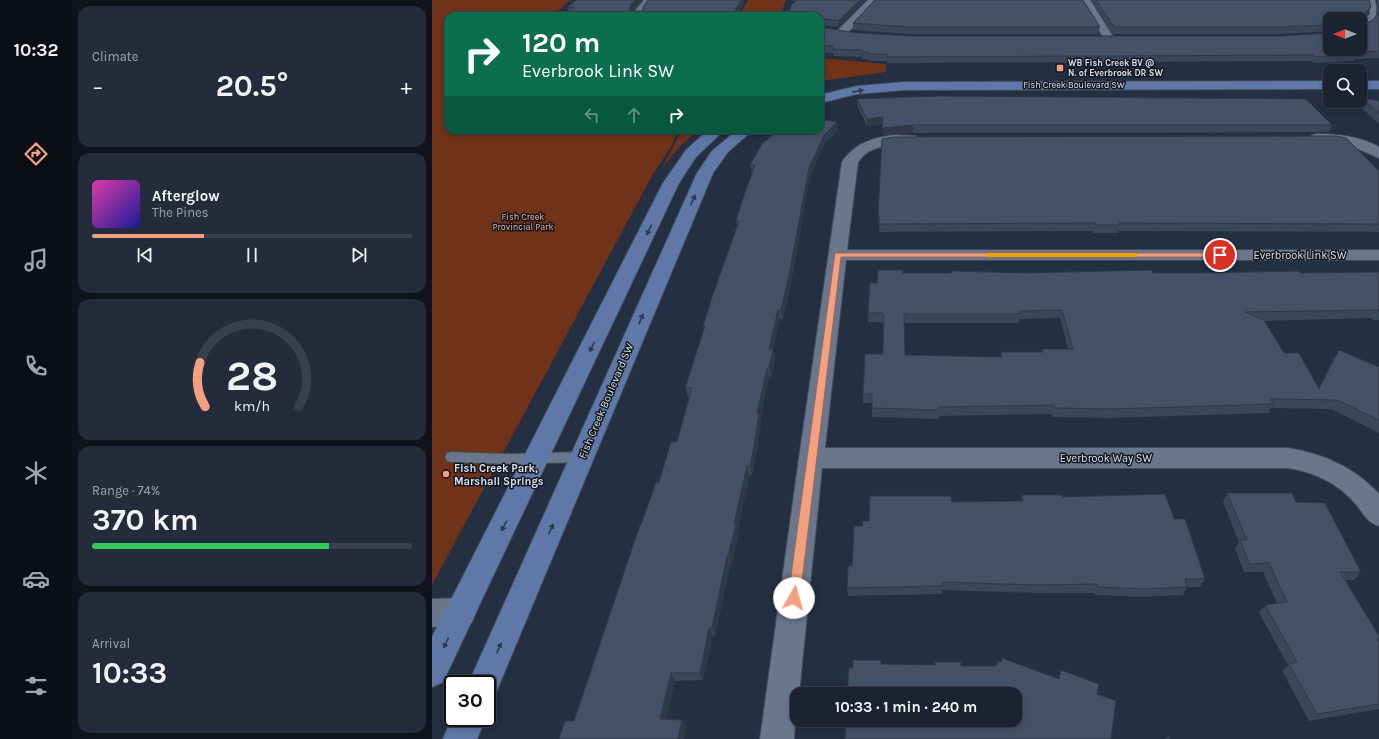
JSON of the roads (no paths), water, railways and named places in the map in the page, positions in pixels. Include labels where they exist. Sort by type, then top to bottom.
[{"type":"main road","name":"Fish Creek Boulevard SW","points":[[824,87],[856,81],[910,77],[1323,76]]},
{"type":"main road","points":[[1367,76],[1379,76]]},
{"type":"main road","name":"Fish Creek Boulevard SW","points":[[824,97],[857,90],[912,86],[1323,85]]},
{"type":"main road","points":[[1367,85],[1379,85]]},
{"type":"main road","points":[[432,671],[538,458],[679,168],[692,151],[712,134]]},
{"type":"main road","name":"Fish Creek Boulevard SW","points":[[488,675],[705,173],[718,153],[741,134]]},
{"type":"main road","points":[[460,739],[465,727]]},
{"type":"street","points":[[639,12],[649,0]]},
{"type":"street","points":[[841,33],[872,2],[919,0]]},
{"type":"street","points":[[1085,0],[1113,38],[1093,38]]},
{"type":"street","points":[[1367,23],[1375,14],[1374,6],[1370,0]]},
{"type":"street","points":[[828,30],[857,35]]},
{"type":"street","points":[[777,739],[811,458],[850,162],[856,152],[867,145],[877,142],[925,138]]},
{"type":"street","points":[[1301,138],[1342,139],[1369,147],[1379,154]]},
{"type":"street","name":"Everbrook Link SW","points":[[838,255],[1379,255]]},
{"type":"street","name":"Everbrook Way SW","points":[[811,458],[1288,458],[1315,463],[1344,477],[1358,487],[1370,501],[1379,516]]},
{"type":"street","points":[[432,613],[461,612]]},
{"type":"lane","points":[[452,457],[582,457]]},
{"type":"place","name":"WB Fish Creek BV @ N. of Everbrook DR SW","points":[[1060,68]]},
{"type":"place","name":"Fish Creek Park, Marshall Springs","points":[[446,474]]},
{"type":"park label","name":"Fish Creek Provincial Park","points":[[523,222]]}]
